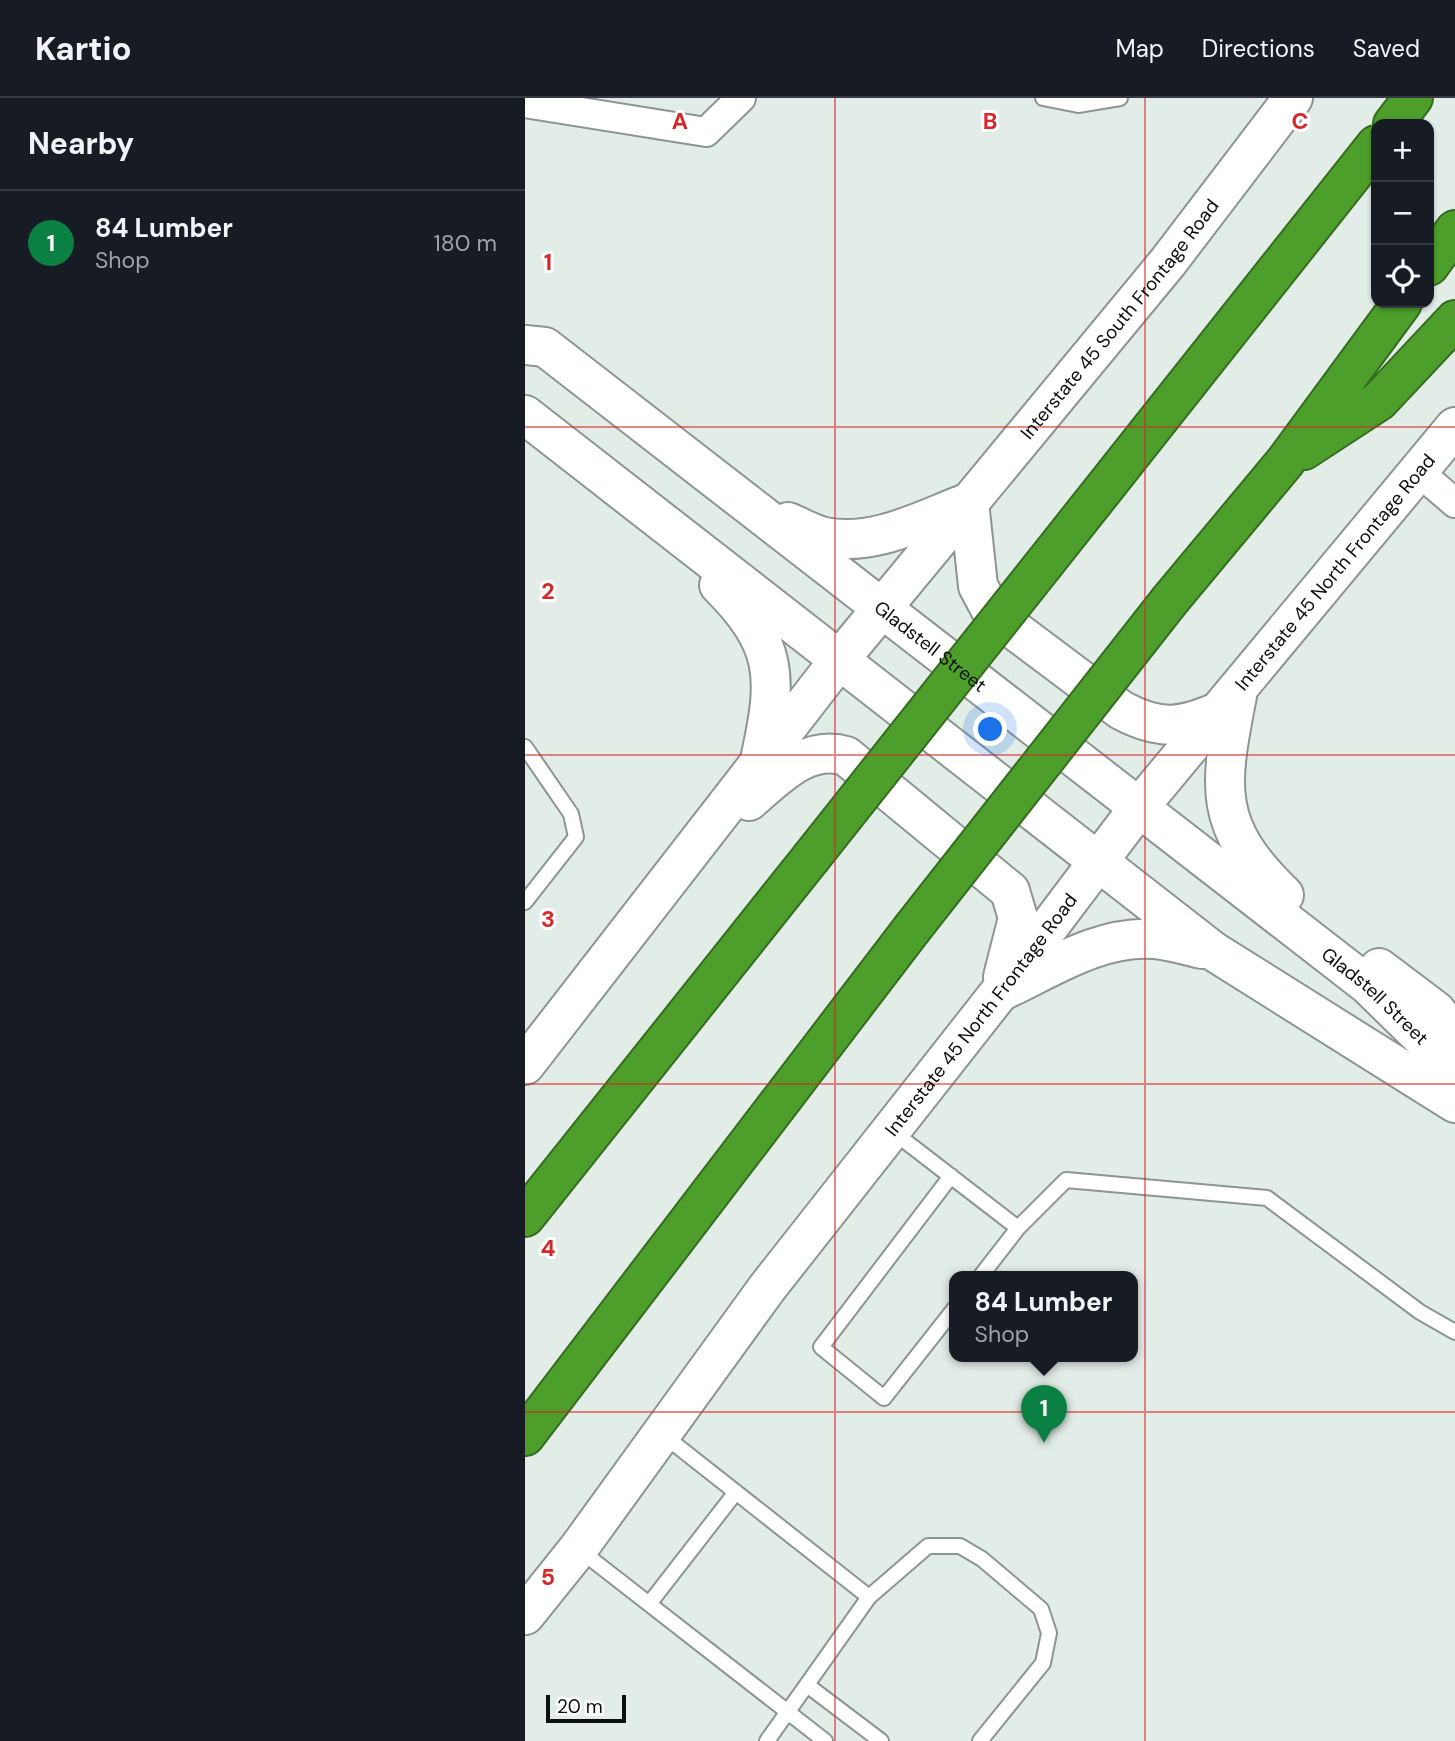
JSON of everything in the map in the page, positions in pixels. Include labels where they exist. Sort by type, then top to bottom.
[{"type":"highway","points":[[1397,119],[1413,98]]},
{"type":"highway","points":[[525,1217],[1371,151]]},
{"type":"highway","points":[[1434,259],[1455,230]]},
{"type":"highway","points":[[525,1436],[911,930],[1170,600],[1285,462],[1398,308]]},
{"type":"highway","points":[[1285,462],[1379,401],[1455,320]]},
{"type":"main road","name":"Interstate 45 South Frontage Road","points":[[969,502],[1162,270],[1293,98]]},
{"type":"main road","name":"Gladstell Street","points":[[525,345],[545,347],[1140,806],[1368,985],[1455,1070]]},
{"type":"main road","name":"Gladstell Street","points":[[525,415],[840,659],[1097,864],[1213,951],[1455,1103]]},
{"type":"main road","name":"Interstate 45 North Frontage Road","points":[[525,1615],[578,1549],[767,1288],[999,993],[1140,806],[1420,473],[1455,427]]},
{"type":"main road","points":[[631,497],[745,611],[764,645],[772,673],[772,706],[758,764]]},
{"type":"main road","points":[[756,509],[823,537],[853,540],[876,537],[969,502]]},
{"type":"main road","points":[[530,1048],[695,846],[840,659],[969,502]]},
{"type":"main road","points":[[969,502],[978,586],[993,614],[1121,710],[1140,720],[1177,726],[1230,700]]},
{"type":"main road","points":[[1230,700],[1224,789],[1228,815],[1237,839],[1254,865],[1283,894],[1436,1011],[1455,1036]]},
{"type":"main road","points":[[695,846],[781,774],[814,752],[831,751],[846,756],[1010,891],[1018,918],[999,993]]},
{"type":"main road","points":[[999,993],[1091,949],[1115,942],[1153,939],[1213,951]]},
{"type":"street","points":[[525,103],[600,106],[706,132],[741,98]]},
{"type":"street","points":[[1420,473],[1455,503]]},
{"type":"lane","points":[[1043,98],[1078,105],[1119,98]]},
{"type":"lane","points":[[525,747],[571,814],[576,836],[525,902]]},
{"type":"lane","points":[[891,1130],[1018,1228]]},
{"type":"lane","points":[[949,1316],[884,1398],[821,1347],[951,1176]]},
{"type":"lane","points":[[985,1271],[1018,1228],[1066,1180],[1267,1198],[1420,1312],[1455,1332]]},
{"type":"lane","points":[[662,1434],[869,1597]]},
{"type":"lane","points":[[649,1604],[736,1492]]},
{"type":"lane","points":[[767,1741],[869,1597],[928,1546],[960,1546],[982,1559],[1041,1609],[1049,1633],[1043,1663],[980,1741]]},
{"type":"lane","points":[[578,1549],[825,1741]]},
{"type":"lane","points":[[807,1685],[881,1741]]},
{"type":"place","name":"84 Lumber","points":[[1044,1443]]}]
